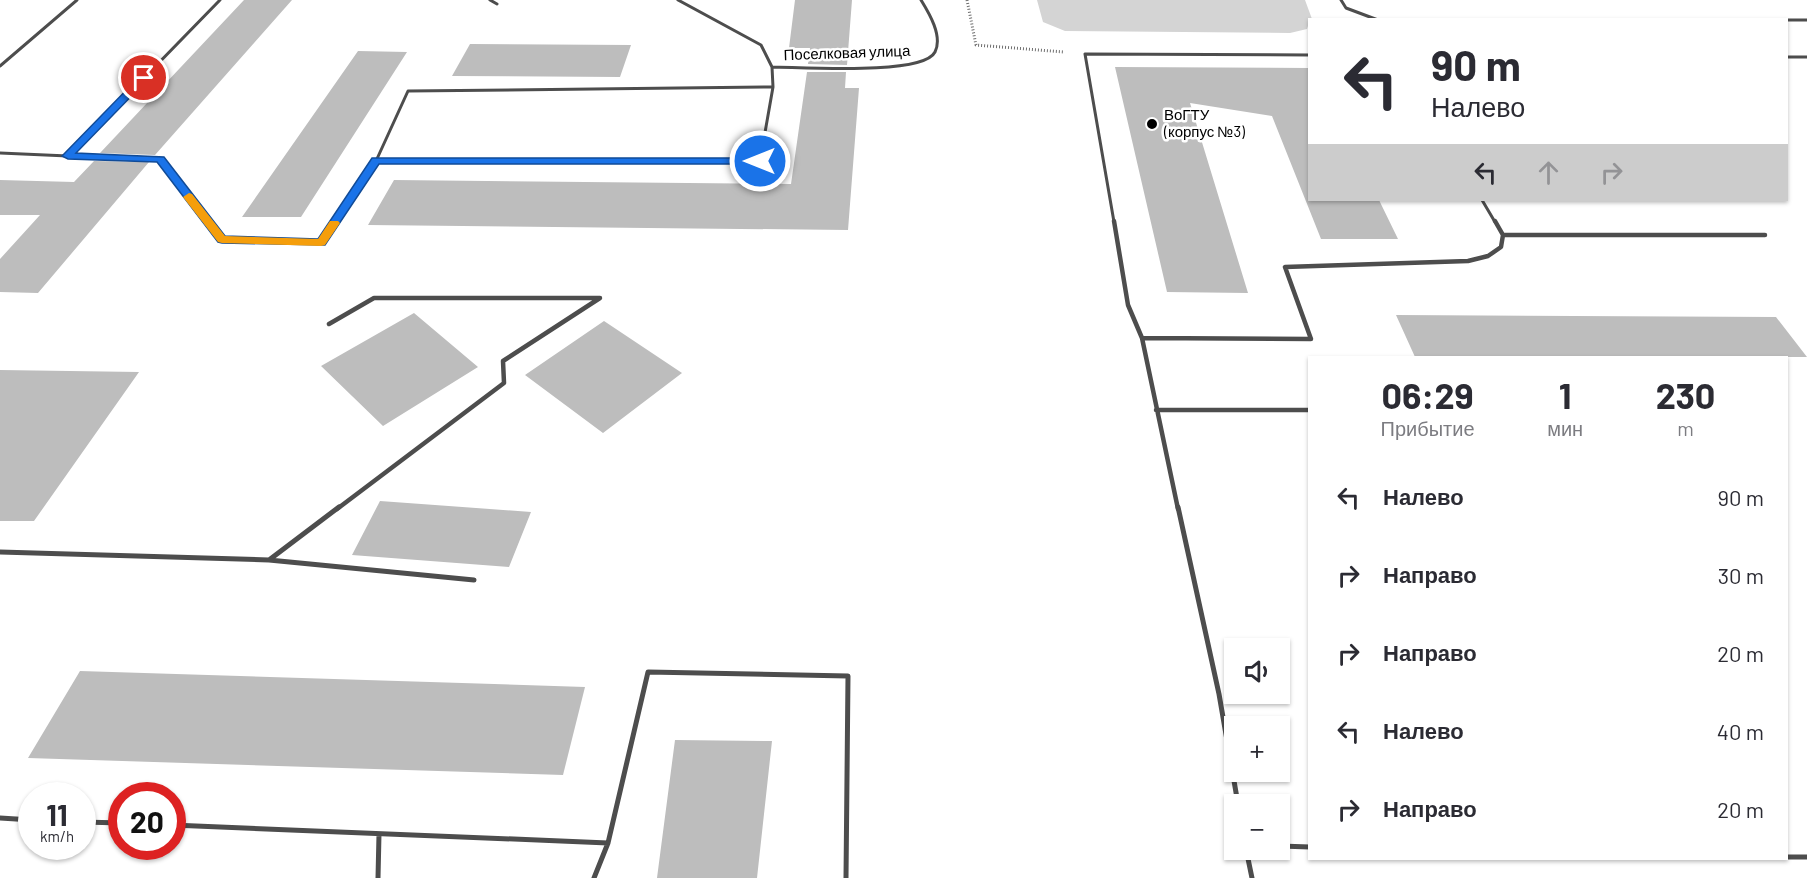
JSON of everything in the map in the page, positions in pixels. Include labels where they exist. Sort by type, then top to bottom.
[{"type":"lane","points":[[0,66],[77,0]]},
{"type":"lane","points":[[68,156],[220,0]]},
{"type":"lane","points":[[490,0],[497,4]]},
{"type":"lane","points":[[376,161],[760,161],[773,87],[772,67],[761,45],[678,0]]},
{"type":"lane","name":"Поселковая улица","points":[[772,67],[903,66],[925,61],[935,52],[936,43],[932,17],[921,0]]},
{"type":"lane","points":[[1341,0],[1346,8],[1373,18]]},
{"type":"lane","points":[[1788,20],[1807,20]]},
{"type":"lane","points":[[1236,794],[1219,694],[1156,410],[1143,338],[1128,305],[1085,54],[1308,55]]},
{"type":"lane","points":[[1788,57],[1807,57]]},
{"type":"lane","points":[[0,153],[160,159],[222,239],[321,243],[376,161],[408,91],[773,87]]},
{"type":"lane","points":[[1143,338],[1311,339],[1285,267],[1468,261],[1488,256],[1501,247],[1503,235],[1483,201]]},
{"type":"lane","points":[[1503,235],[1765,235]]},
{"type":"lane","points":[[269,560],[504,383],[503,361],[600,298],[374,298],[329,324]]},
{"type":"lane","points":[[1156,410],[1308,410]]},
{"type":"lane","points":[[0,552],[269,560],[474,580]]},
{"type":"lane","points":[[594,878],[608,843],[648,672],[848,676],[846,878]]},
{"type":"lane","points":[[0,818],[18,819]]},
{"type":"lane","points":[[186,826],[608,843]]},
{"type":"lane","points":[[378,878],[379,834]]},
{"type":"lane","points":[[1290,846],[1308,847]]},
{"type":"lane","points":[[1788,857],[1807,857]]},
{"type":"lane","points":[[1248,860],[1252,878]]},
{"type":"path","points":[[967,0],[976,45],[1085,54]]},
{"type":"shaded area","points":[[1037,0],[1305,0],[1312,18],[1308,18],[1307,29],[1290,33],[1065,31],[1043,22]]},
{"type":"building","points":[[244,0],[292,0],[155,155],[100,153]]},
{"type":"building","points":[[795,0],[852,0],[847,65],[808,64],[810,48],[789,48]]},
{"type":"building","points":[[470,44],[631,45],[620,77],[452,76]]},
{"type":"building","points":[[358,51],[407,52],[301,217],[242,217]]},
{"type":"building","points":[[1115,67],[1308,68],[1308,201],[1379,201],[1398,239],[1321,239],[1272,116],[1190,103],[1248,293],[1167,292]]},
{"type":"building","points":[[807,72],[846,72],[845,88],[859,88],[848,230],[368,225],[394,180],[791,184]]},
{"type":"building","points":[[94,161],[149,162],[38,293],[0,292],[0,259],[40,215],[0,215],[0,180],[74,182]]},
{"type":"building","points":[[414,313],[478,367],[383,426],[321,366]]},
{"type":"building","points":[[1396,315],[1776,317],[1807,357],[1788,356],[1415,356]]},
{"type":"building","points":[[604,321],[682,373],[603,433],[525,375]]},
{"type":"building","points":[[0,370],[139,372],[34,521],[0,521]]},
{"type":"building","points":[[380,501],[531,512],[509,567],[352,555]]},
{"type":"building","points":[[80,671],[585,687],[563,775],[28,758]]},
{"type":"building","points":[[675,740],[772,741],[757,878],[657,878]]},
{"type":"slow traffic","points":[[189,197],[222,239],[321,243],[334,223]]},
{"type":"place","name":"ВоГТУ (корпус №3)","points":[[1152,124]]},
{"type":"route","points":[[144,78],[68,156],[160,159],[222,239],[321,243],[376,161],[760,161]]}]
